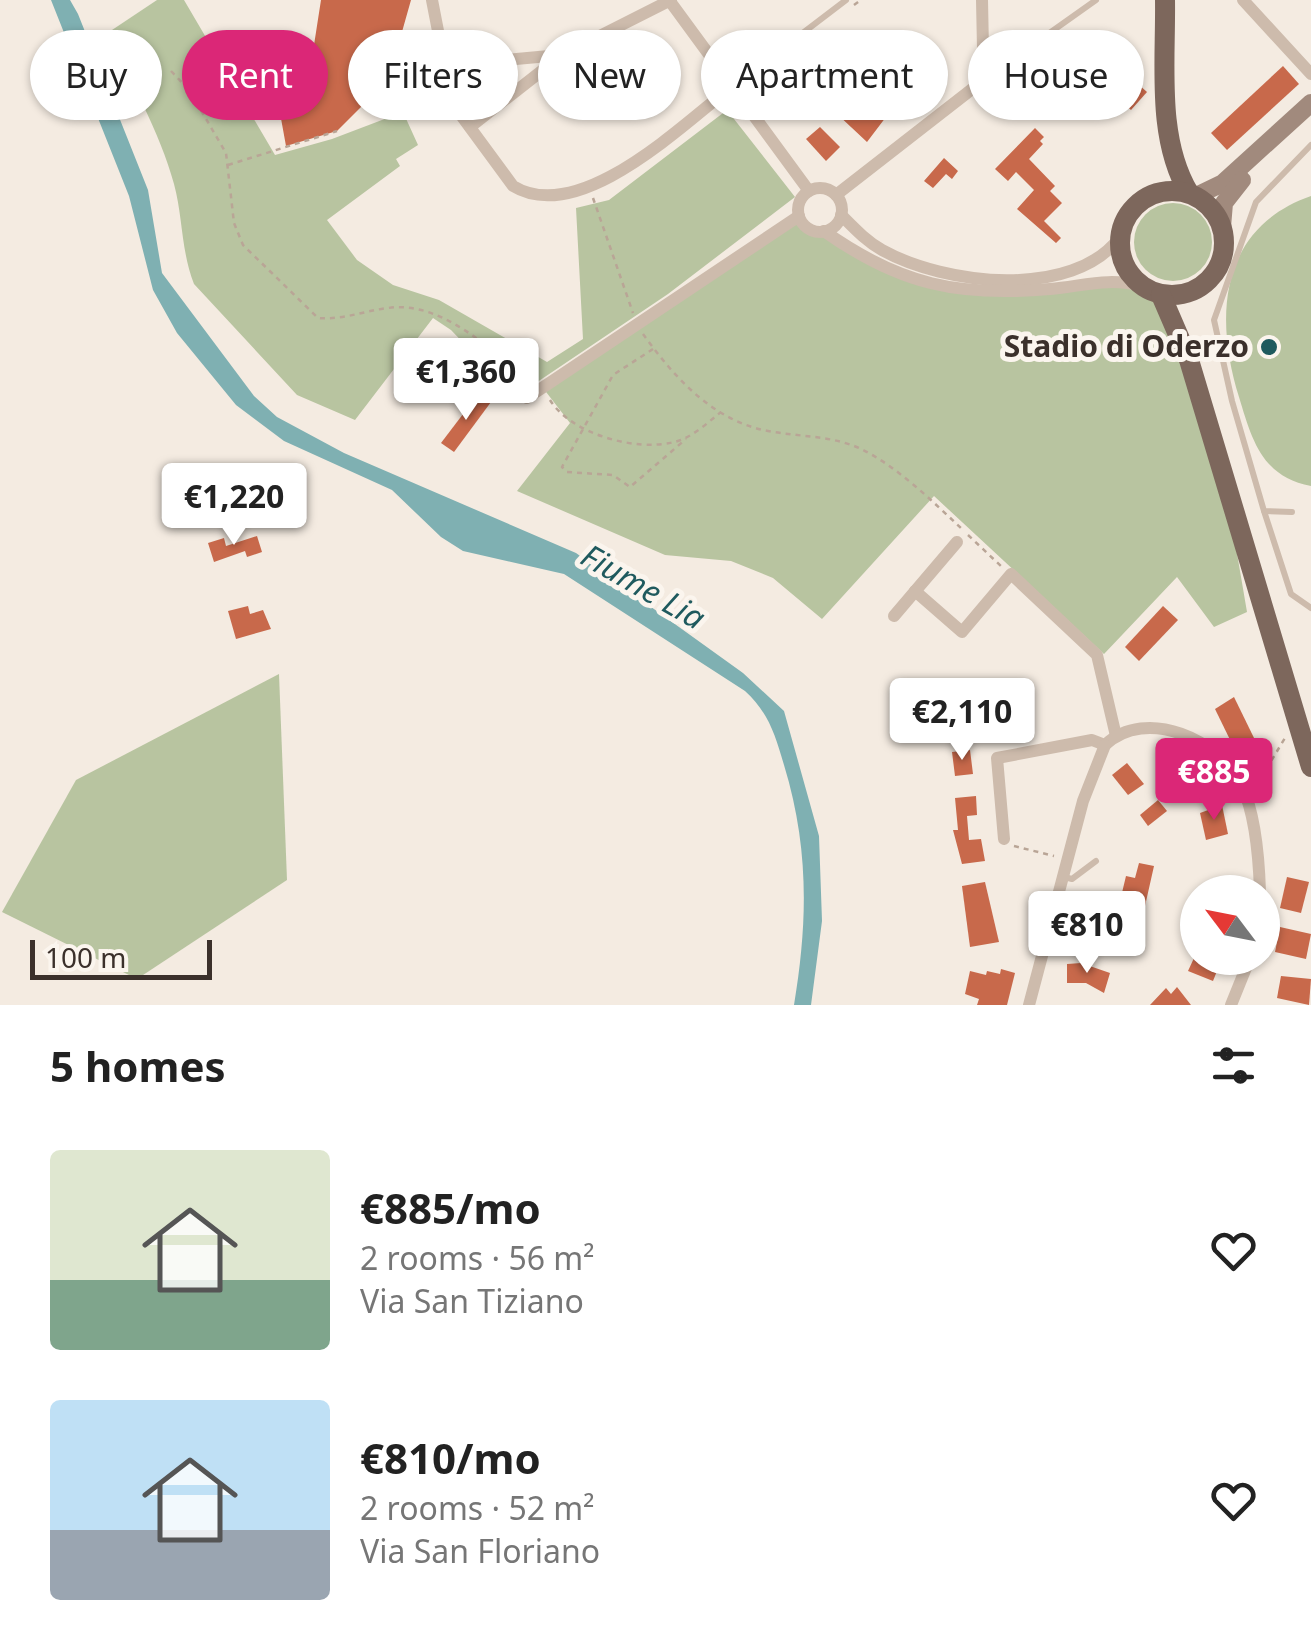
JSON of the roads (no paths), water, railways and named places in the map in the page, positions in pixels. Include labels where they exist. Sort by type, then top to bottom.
[{"type":"main road","points":[[1165,0],[1168,139],[1176,171],[1192,195],[1210,207],[1222,228],[1224,252],[1219,267],[1197,290],[1188,321],[1190,360]]},
{"type":"main road","points":[[1168,139],[1150,196],[1130,212],[1120,237],[1124,264],[1151,291],[1190,360],[1311,767]]},
{"type":"main road","points":[[1150,196],[1192,195]]},
{"type":"main road","points":[[1151,291],[1197,290]]},
{"type":"street","points":[[432,0],[437,30]]},
{"type":"street","points":[[611,30],[670,0],[701,42]]},
{"type":"street","points":[[982,0],[983,30]]},
{"type":"street","points":[[1243,0],[1311,74]]},
{"type":"street","points":[[470,126],[538,74]]},
{"type":"street","points":[[836,195],[968,92]]},
{"type":"street","points":[[1192,195],[1222,183],[1311,103]]},
{"type":"street","points":[[465,120],[519,190],[539,193],[589,188],[617,175],[701,111]]},
{"type":"street","points":[[1222,228],[1228,194],[1311,117]]},
{"type":"street","points":[[758,120],[809,191]]},
{"type":"street","points":[[836,195],[820,188],[809,191],[800,202],[800,216],[807,227],[824,231],[877,266],[953,290],[992,294],[1099,280],[1151,291]]},
{"type":"street","points":[[836,195],[841,215],[866,240],[909,262],[957,276],[1051,276],[1082,269],[1097,262],[1120,237]]},
{"type":"street","points":[[824,231],[841,215]]},
{"type":"street","points":[[526,398],[800,216]]},
{"type":"street","points":[[894,616],[957,542]]},
{"type":"street","points":[[915,591],[962,632],[1011,574],[1097,655],[1111,740],[1096,760],[1030,1005]]},
{"type":"street","points":[[1004,839],[998,758],[1169,729],[1196,738],[1242,784],[1259,875]]},
{"type":"street","points":[[1230,1005],[1243,975]]},
{"type":"lane","points":[[807,30],[846,0]]},
{"type":"lane","points":[[1054,30],[1096,0]]},
{"type":"lane","points":[[1311,145],[1256,202],[1214,320],[1232,401],[1291,594],[1311,608]]},
{"type":"lane","points":[[1264,511],[1292,512]]},
{"type":"lane","points":[[1063,877],[1072,879],[1096,861]]},
{"type":"water","points":[[51,0],[70,0],[84,30],[63,30]]},
{"type":"water","points":[[99,120],[120,120],[148,190],[162,273],[254,396],[277,417],[344,453],[576,553],[743,673],[784,711],[819,836],[822,921],[811,1005],[794,1005],[804,914],[798,825],[777,744],[760,708],[745,691],[564,574],[463,551],[441,537],[392,490],[284,441],[236,405],[177,333],[153,290],[129,196]]},
{"type":"place","name":"Stadio di Oderzo","points":[[1269,347]]},
{"type":"water label","name":"Fiume Lia","points":[[643,587]]}]
